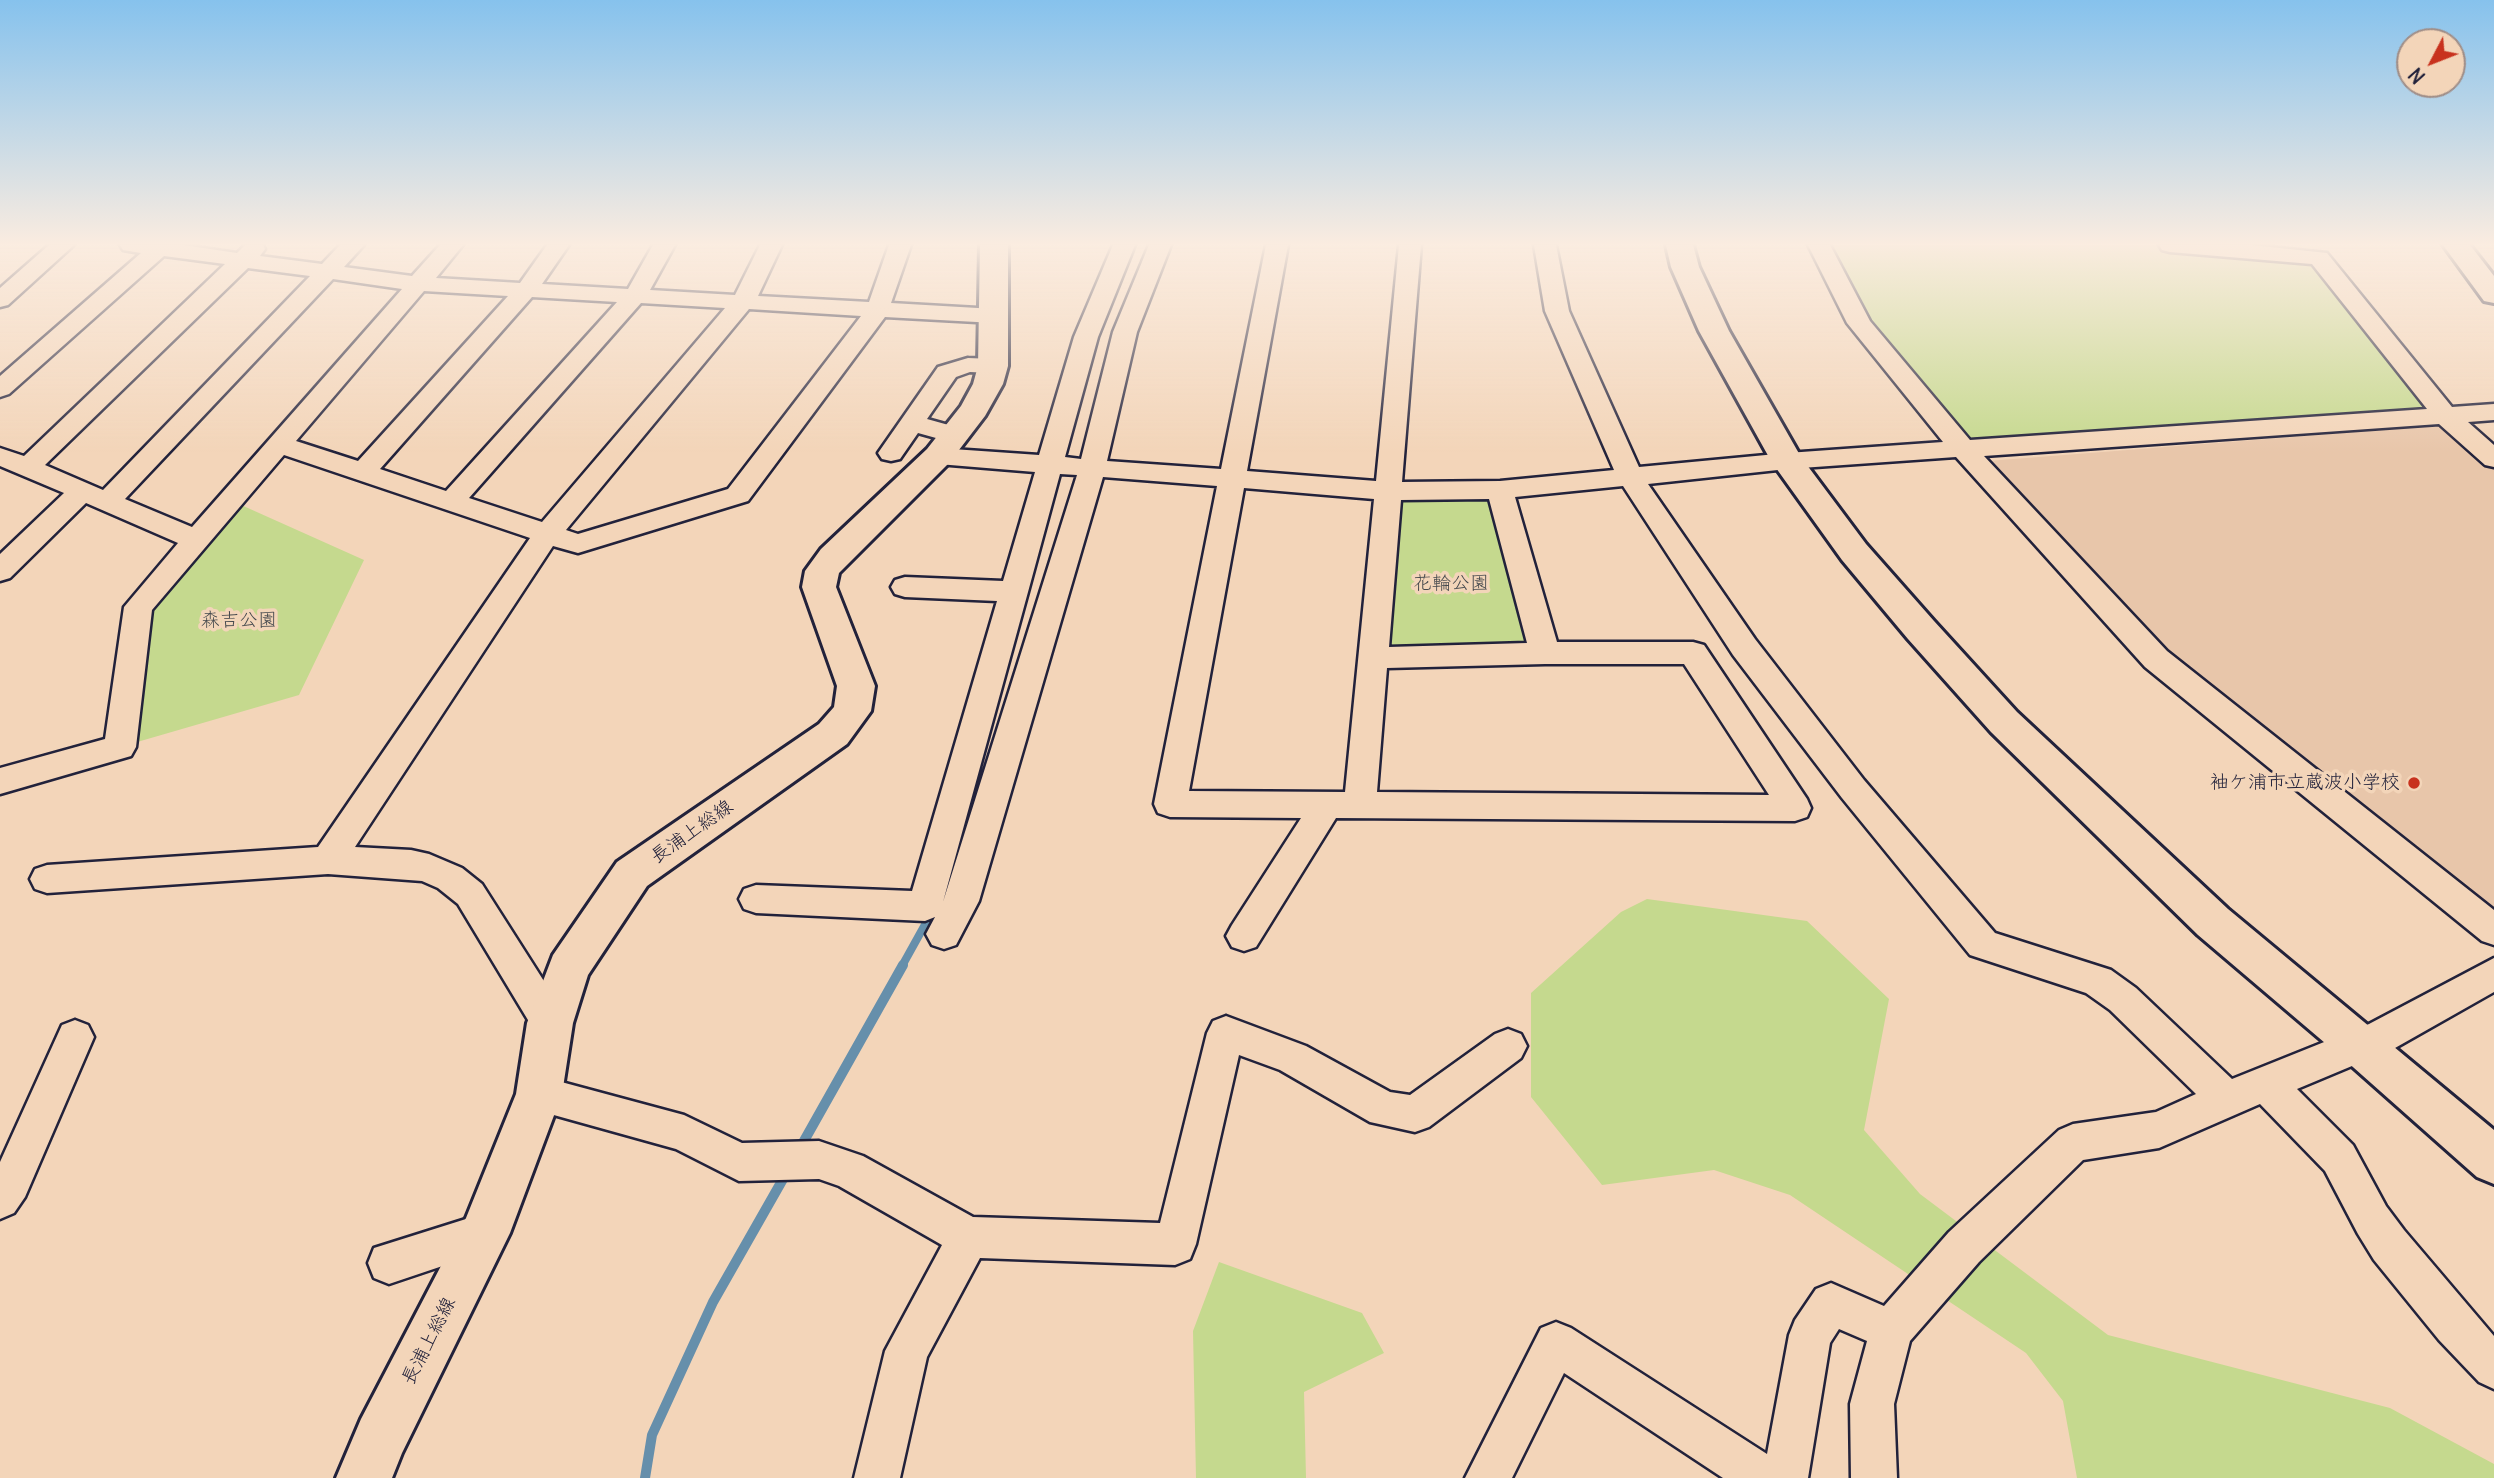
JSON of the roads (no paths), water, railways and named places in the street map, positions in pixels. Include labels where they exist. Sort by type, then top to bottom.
[{"type":"main road","points":[[1706,314],[1787,461],[1854,552],[2004,722],[2097,814],[2213,922],[2361,1045],[2494,1161]]},
{"type":"main road","name":"長浦上総線","points":[[364,1478],[380,1438],[485,1233],[539,1094],[550,1023],[568,968],[632,874],[832,734],[852,711],[856,687],[850,664],[819,587],[822,571],[946,445],[979,400],[988,384],[993,366],[995,316]]},
{"type":"street","points":[[0,389],[85,314]]},
{"type":"street","points":[[27,468],[186,314]]},
{"type":"street","points":[[107,502],[288,314]]},
{"type":"street","points":[[0,781],[120,747],[138,607],[194,539],[281,445],[392,314]]},
{"type":"street","points":[[363,472],[505,314]]},
{"type":"street","points":[[453,500],[619,314]]},
{"type":"street","points":[[327,860],[547,534],[733,314]]},
{"type":"street","points":[[281,445],[453,500],[578,544],[738,495],[875,314]]},
{"type":"street","points":[[947,314],[995,316]]},
{"type":"street","points":[[756,899],[925,906],[1086,337],[1096,314]]},
{"type":"street","points":[[944,934],[962,901],[1092,469],[1125,332],[1132,314]]},
{"type":"street","points":[[1264,314],[1170,804],[1795,808],[1693,653],[1545,653],[1373,658]]},
{"type":"street","points":[[1360,806],[1404,314]]},
{"type":"street","points":[[1558,314],[1630,477],[1744,646],[1853,789],[1983,944],[2098,981],[2123,999],[2227,1099]]},
{"type":"street","points":[[1854,314],[1964,450],[2156,659],[2494,930]]},
{"type":"street","points":[[2364,314],[2446,416],[2494,458]]},
{"type":"street","points":[[891,453],[947,372],[968,365],[993,366]]},
{"type":"street","points":[[911,423],[946,445],[1051,465],[1388,491],[1500,490],[1787,461],[2494,412]]},
{"type":"street","points":[[0,456],[194,539]]},
{"type":"street","points":[[1500,490],[1545,653]]},
{"type":"street","points":[[0,571],[82,491]]},
{"type":"street","points":[[905,587],[1014,592]]},
{"type":"street","points":[[1244,936],[1327,806]]},
{"type":"street","points":[[47,878],[327,860],[411,864],[429,868],[450,878],[470,894],[550,1023]]},
{"type":"street","points":[[1874,1478],[1872,1404],[1891,1330],[1964,1247],[2073,1143],[2159,1130],[2265,1083],[2361,1045],[2494,974]]},
{"type":"street","points":[[539,1094],[684,1133],[739,1162],[819,1160],[849,1170],[969,1237],[1175,1244],[1226,1033],[1293,1058],[1384,1109],[1415,1114],[1508,1046]]},
{"type":"street","points":[[0,1199],[11,1183],[75,1037]]},
{"type":"street","points":[[2265,1083],[2339,1158],[2372,1220],[2389,1245],[2454,1325],[2494,1367]]},
{"type":"street","points":[[389,1263],[485,1233]]},
{"type":"street","points":[[877,1478],[907,1351],[969,1237]]},
{"type":"street","points":[[1785,1478],[1810,1335],[1831,1304],[1891,1330]]},
{"type":"street","points":[[1488,1478],[1556,1343],[1763,1478]]},
{"type":"waterway","points":[[902,966],[932,912]]},
{"type":"waterway","points":[[800,1148],[903,965]]},
{"type":"waterway","points":[[645,1478],[652,1435],[713,1302],[787,1172]]},
{"type":"place","name":"袖ケ浦市立蔵波小学校","points":[[2414,783]]},
{"type":"park label","name":"花輪公園","points":[[1451,584]]},
{"type":"park label","name":"森吉公園","points":[[239,621]]}]
